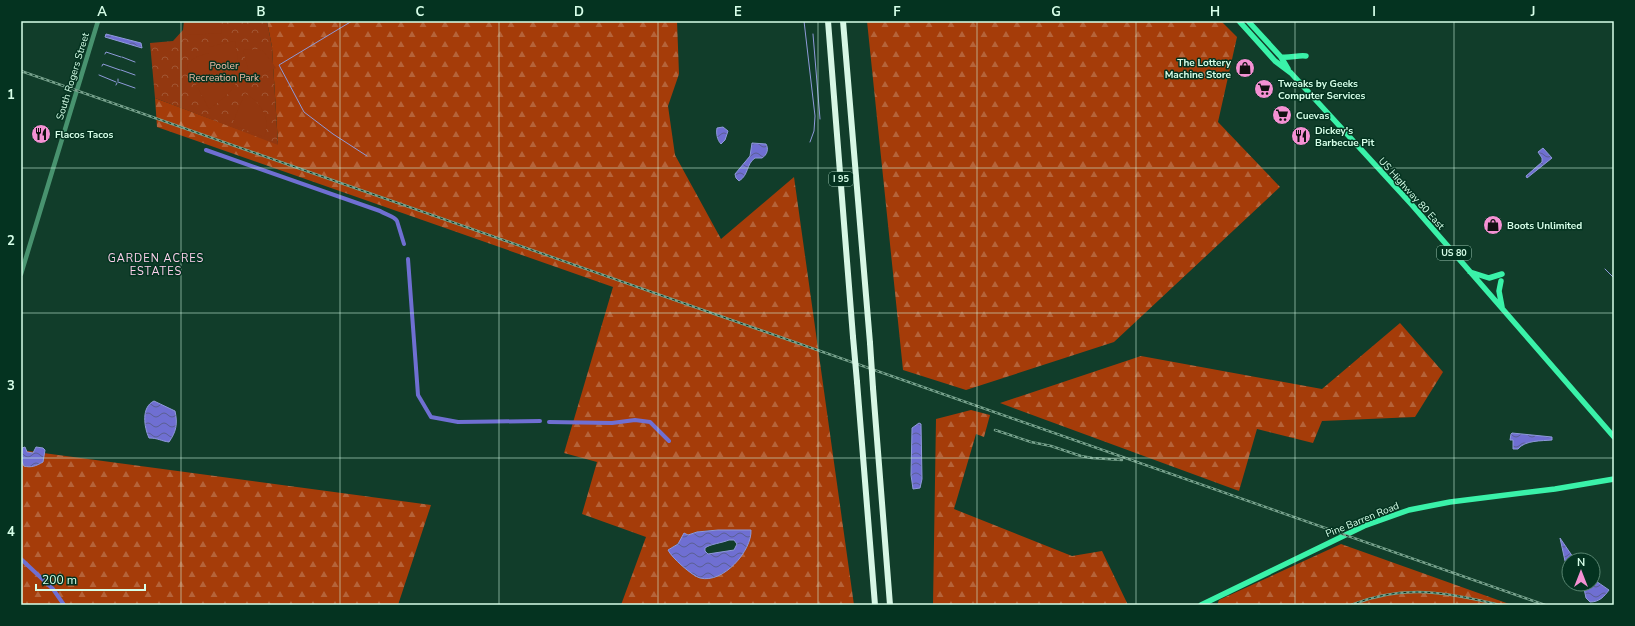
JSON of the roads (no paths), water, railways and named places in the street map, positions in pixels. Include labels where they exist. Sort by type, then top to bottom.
[{"type":"highway","points":[[823,21],[832,71]]},
{"type":"highway","name":"I 95","points":[[828,21],[876,605]]},
{"type":"highway","name":"I 95","points":[[843,21],[890,605]]},
{"type":"highway","points":[[845,48],[846,21]]},
{"type":"main road","name":"US Highway 80 East","points":[[1239,21],[1275,61],[1291,73],[1412,205],[1614,437]]},
{"type":"main road","name":"US 80","points":[[1248,21],[1281,57],[1291,73]]},
{"type":"main road","points":[[1281,57],[1293,58],[1306,56]]},
{"type":"main road","points":[[1470,272],[1489,278],[1502,274]]},
{"type":"main road","points":[[1501,281],[1499,291],[1502,309]]},
{"type":"main road","points":[[1609,431],[1614,442]]},
{"type":"main road","name":"Pine Barren Road","points":[[1201,605],[1364,526],[1408,510],[1450,502],[1555,489],[1614,478]]},
{"type":"street","name":"South Rogers Street","points":[[21,274],[98,21]]},
{"type":"water","points":[[106,34],[141,43],[142,48],[105,37]]},
{"type":"water","points":[[723,127],[728,131],[725,140],[721,144],[717,134],[717,128]]},
{"type":"water","points":[[752,143],[766,144],[767,152],[762,158],[755,158],[752,160],[744,176],[739,181],[735,174],[750,156]]},
{"type":"water","points":[[1543,148],[1552,158],[1527,178],[1526,176],[1542,162],[1542,158],[1538,152]]},
{"type":"water","points":[[154,401],[175,411],[176,428],[169,442],[149,438],[147,433],[145,412]]},
{"type":"water","points":[[919,423],[921,424],[922,479],[920,488],[913,489],[911,475],[912,428]]},
{"type":"water","points":[[1512,433],[1552,437],[1552,440],[1529,442],[1518,449],[1513,449],[1513,440],[1510,440]]},
{"type":"water","points":[[25,447],[27,452],[33,453],[36,447],[43,448],[45,450],[43,462],[34,466],[24,466],[21,460],[22,448]]},
{"type":"water","points":[[718,530],[751,530],[747,547],[741,556],[727,571],[709,579],[696,577],[677,561],[668,550],[678,544],[684,533],[688,535],[697,532]],"holes":[[[734,540],[737,544],[734,550],[708,554],[705,551],[705,548],[710,545]]]},
{"type":"water","points":[[1560,538],[1570,552],[1563,552]]},
{"type":"water","points":[[1601,584],[1609,590],[1601,599],[1596,601],[1590,602],[1586,598],[1585,592],[1601,592]]},
{"type":"waterway","points":[[352,21],[279,65],[304,112],[333,134],[367,156]]},
{"type":"waterway","points":[[804,21],[815,116],[814,131],[810,142]]},
{"type":"waterway","points":[[813,34],[820,119]]},
{"type":"waterway","points":[[105,54],[106,52],[121,57]]},
{"type":"waterway","points":[[122,57],[135,62]]},
{"type":"waterway","points":[[102,66],[103,64],[120,70]]},
{"type":"waterway","points":[[121,70],[135,75]]},
{"type":"waterway","points":[[99,75],[116,82]]},
{"type":"waterway","points":[[118,82],[135,88]]},
{"type":"waterway","points":[[206,150],[380,211],[397,221],[404,244]]},
{"type":"waterway","points":[[408,259],[418,395],[431,417],[458,422],[540,421]]},
{"type":"waterway","points":[[1605,269],[1614,278]]},
{"type":"waterway","points":[[549,422],[612,423],[635,420],[650,422],[669,441]]},
{"type":"waterway","points":[[21,559],[53,589],[64,605]]},
{"type":"railway","points":[[21,71],[1545,605]]},
{"type":"railway","points":[[995,430],[1081,456],[1122,460]]},
{"type":"railway","points":[[1351,605],[1370,598],[1407,592],[1443,594],[1500,605]]},
{"type":"place","name":"The Lottery Machine Store","points":[[1245,68]]},
{"type":"place","name":"Tweaks by Geeks Computer Services","points":[[1264,89]]},
{"type":"place","name":"Cuevas","points":[[1282,115]]},
{"type":"place","name":"Flacos Tacos","points":[[41,134]]},
{"type":"place","name":"Dickey's Barbecue Pit","points":[[1301,136]]},
{"type":"place","name":"Boots Unlimited","points":[[1493,225]]},
{"type":"district","name":"GARDEN ACRES ESTATES","points":[[156,264]]},
{"type":"park label","name":"Pooler Recreation Park","points":[[224,70]]}]
